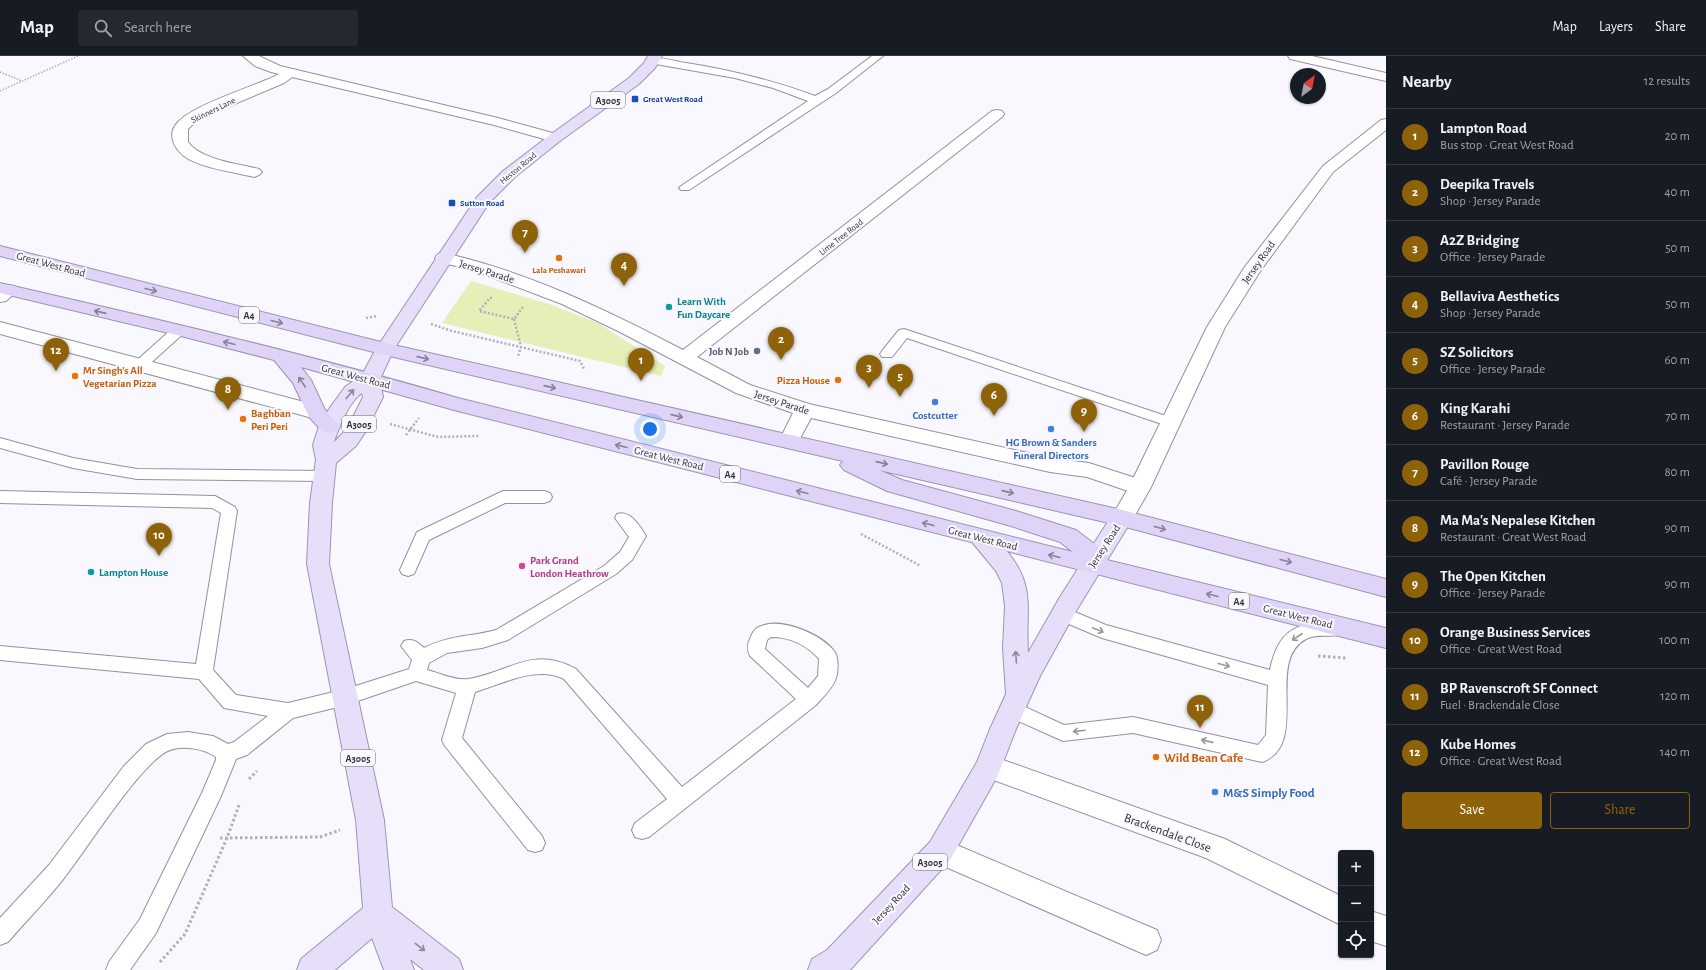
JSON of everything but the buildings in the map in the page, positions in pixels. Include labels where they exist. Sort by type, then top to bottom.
[{"type":"highway","name":"Great West Road","points":[[0,251],[385,349],[1122,518],[1386,588]]},
{"type":"highway","name":"Great West Road","points":[[3,292],[179,330],[370,379],[454,404],[979,537],[1094,562],[1386,638]]},
{"type":"highway","points":[[281,356],[301,380],[323,419]]},
{"type":"highway","points":[[799,444],[896,486],[1022,520],[1068,536],[1094,562]]},
{"type":"main road","name":"Heston Road","points":[[385,349],[483,200],[509,174],[634,80],[654,58]]},
{"type":"main road","name":"A3005","points":[[385,349],[370,379],[352,391],[323,419],[325,468],[318,564],[370,820],[378,914],[400,970]]},
{"type":"main road","name":"A3005","points":[[325,468],[356,431],[373,397],[370,379]]},
{"type":"main road","name":"Jersey Road","points":[[823,970],[838,961],[940,851],[989,768],[1016,702],[1062,614],[1122,518]]},
{"type":"main road","name":"A3005","points":[[979,537],[999,556],[1010,573],[1017,590],[1015,641],[1016,702]]},
{"type":"main road","points":[[312,970],[378,914],[448,970]]},
{"type":"street","points":[[250,56],[260,63],[291,73],[498,122],[555,138]]},
{"type":"street","points":[[1295,56],[1386,77]]},
{"type":"street","name":"Skinners Lane","points":[[254,172],[194,156],[183,149],[179,137],[183,126],[196,116],[279,80],[291,73]]},
{"type":"street","name":"Lime Tree Road","points":[[684,359],[997,114]]},
{"type":"street","name":"Jersey Road","points":[[1122,518],[1140,487],[1216,327],[1253,268],[1328,169],[1386,122]]},
{"type":"street","name":"Jersey Parade","points":[[444,258],[475,265],[568,300],[627,328],[743,389],[805,410],[1050,465],[1089,470],[1140,487]]},
{"type":"street","points":[[0,328],[323,419]]},
{"type":"street","points":[[799,444],[805,410]]},
{"type":"street","name":"Brackendale Close","points":[[989,768],[1215,848],[1338,910]]},
{"type":"street","points":[[940,851],[1146,940]]},
{"type":"street","points":[[1374,927],[1386,931]]},
{"type":"lane","points":[[685,188],[816,100],[832,92],[878,56]]},
{"type":"lane","points":[[654,58],[730,73],[816,100]]},
{"type":"lane","points":[[139,366],[179,330]]},
{"type":"lane","points":[[887,354],[904,333],[1170,422]]},
{"type":"lane","points":[[0,442],[73,463],[137,474],[325,468]]},
{"type":"lane","points":[[0,497],[215,502],[229,512],[204,672]]},
{"type":"lane","points":[[408,570],[423,536],[503,497],[544,497]]},
{"type":"lane","points":[[0,653],[204,672],[231,702],[288,711],[346,697],[416,659],[444,646],[482,641],[502,635],[610,570],[626,556],[638,536],[623,518]]},
{"type":"lane","points":[[1062,614],[1102,631],[1279,680]]},
{"type":"lane","points":[[1016,702],[1062,733],[1133,725],[1262,754],[1275,739],[1279,680],[1283,652],[1292,638],[1308,630],[1332,629],[1362,631]]},
{"type":"lane","points":[[416,659],[450,684],[467,687],[531,667],[557,667],[570,674],[681,800]]},
{"type":"lane","points":[[467,687],[452,740],[535,843]]},
{"type":"lane","points":[[642,830],[809,700]]},
{"type":"lane","points":[[226,753],[240,749],[288,711]]},
{"type":"lane","points":[[0,934],[56,872],[131,772],[153,750],[167,742],[188,740],[213,744],[226,753]]},
{"type":"lane","points":[[117,970],[148,926],[192,836],[226,760],[226,753]]},
{"type":"path","points":[[0,91],[78,56]]},
{"type":"path","points":[[0,72],[22,81]]},
{"type":"path","points":[[508,302],[526,283]]},
{"type":"path","points":[[490,298],[525,306],[514,319],[479,311],[490,298]]},
{"type":"path","points":[[514,319],[521,347]]},
{"type":"path","points":[[428,322],[452,331],[580,361]]},
{"type":"path","points":[[385,422],[438,437]]},
{"type":"path","points":[[406,435],[410,429]]},
{"type":"path","points":[[246,786],[248,779],[260,770]]},
{"type":"path","points":[[158,965],[185,934],[227,838],[240,801]]},
{"type":"path","points":[[192,836],[227,838],[320,837],[370,820]]},
{"type":"green space","points":[[471,281],[549,304],[598,323],[665,366],[661,376],[442,323]]},
{"type":"place","name":"Great West Road","points":[[635,99]]},
{"type":"place","name":"Sutton Road","points":[[452,203]]},
{"type":"place","name":"Pavillon Rouge","points":[[525,253]]},
{"type":"place","name":"Lala Peshawari","points":[[559,258]]},
{"type":"place","name":"Bellaviva Aesthetics","points":[[624,286]]},
{"type":"place","name":"Learn With Fun Daycare","points":[[669,307]]},
{"type":"place","name":"Job N Job","points":[[757,351]]},
{"type":"place","name":"Deepika Travels","points":[[781,360]]},
{"type":"place","name":"Kube Homes","points":[[56,371]]},
{"type":"place","name":"Mr Singh's All Vegetarian Pizza","points":[[75,376]]},
{"type":"place","name":"Pizza House","points":[[838,380]]},
{"type":"place","name":"Lampton Road","points":[[641,381]]},
{"type":"place","name":"A2Z Bridging","points":[[869,388]]},
{"type":"place","name":"SZ Solicitors","points":[[900,397]]},
{"type":"place","name":"Costcutter","points":[[935,402]]},
{"type":"place","name":"Ma Ma's Nepalese Kitchen","points":[[228,410]]},
{"type":"place","name":"King Karahi","points":[[994,416]]},
{"type":"place","name":"Baghban Peri Peri","points":[[243,419]]},
{"type":"place","name":"HG Brown & Sanders Funeral Directors","points":[[1051,429]]},
{"type":"place","name":"The Open Kitchen","points":[[1084,432]]},
{"type":"place","name":"Orange Business Services","points":[[159,556]]},
{"type":"place","name":"Park Grand London Heathrow","points":[[522,566]]},
{"type":"place","name":"Lampton House","points":[[91,572]]},
{"type":"place","name":"BP Ravenscroft SF Connect","points":[[1200,728]]},
{"type":"place","name":"Wild Bean Cafe","points":[[1156,757]]},
{"type":"place","name":"M&S Simply Food","points":[[1215,792]]}]
